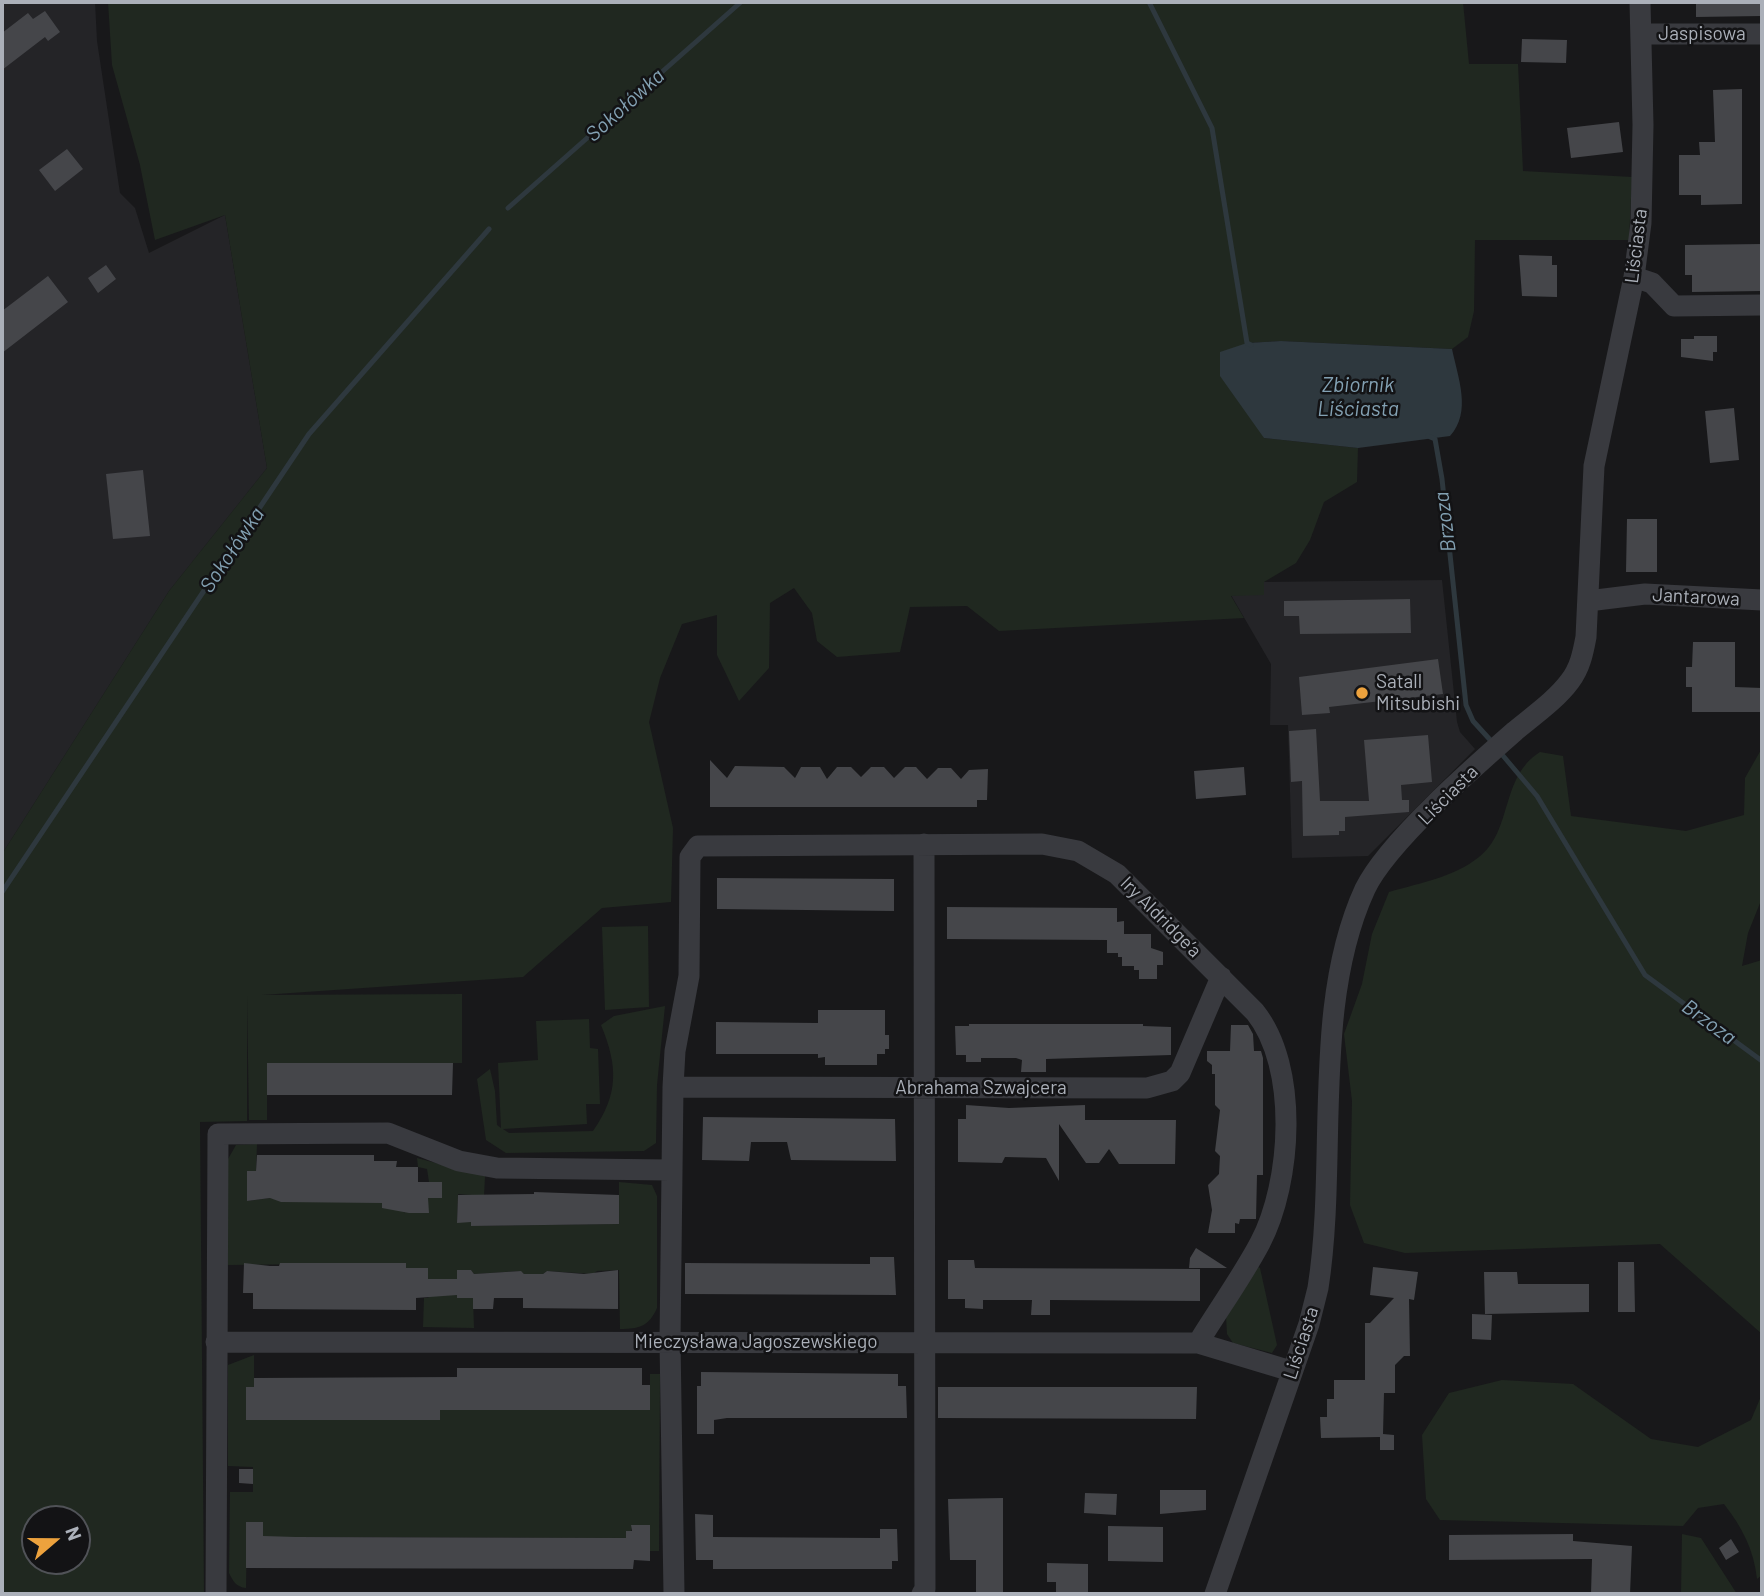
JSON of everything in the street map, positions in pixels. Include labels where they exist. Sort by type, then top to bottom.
[{"type":"street","name":"Liściasta","points":[[1215,1594],[1309,1324],[1321,1267],[1336,985],[1346,938],[1367,886],[1378,869],[1488,755],[1573,676],[1584,648],[1594,466],[1634,277],[1641,223],[1640,2]]},
{"type":"street","name":"Jaspisowa","points":[[1642,34],[1762,34]]},
{"type":"street","points":[[1634,277],[1652,283],[1674,306],[1762,305]]},
{"type":"street","name":"Jantarowa","points":[[1588,601],[1645,594],[1762,600]]},
{"type":"street","name":"Iry Aldridge’a","points":[[673,1087],[675,1051],[689,976],[690,857],[694,849],[704,844],[1042,844],[1068,848],[1090,856],[1130,886],[1222,977],[1261,1020],[1277,1053],[1285,1114],[1284,1153],[1275,1200],[1260,1243],[1198,1343]]},
{"type":"street","points":[[922,1594],[925,1588],[923,844]]},
{"type":"street","name":"Abrahama Szwajcera","points":[[673,1087],[1147,1088],[1162,1085],[1180,1073],[1222,977]]},
{"type":"street","points":[[673,1087],[670,1341],[674,1594]]},
{"type":"street","points":[[216,1594],[218,1134],[388,1133],[459,1161],[497,1168],[670,1170]]},
{"type":"street","name":"Mieczysława Jagoszewskiego","points":[[216,1342],[1198,1343],[1291,1371]]},
{"type":"shaded area","points":[[2,2],[95,2],[97,41],[120,193],[135,208],[149,253],[225,215],[267,468],[169,591],[2,854]]},
{"type":"shaded area","points":[[108,2],[1463,2],[1469,64],[1518,64],[1523,171],[1632,177],[1629,240],[1475,240],[1474,311],[1468,337],[1452,349],[1281,341],[1247,343],[1264,438],[1358,448],[1357,482],[1324,502],[1310,540],[1296,563],[1264,582],[1264,595],[1231,596],[1244,618],[999,631],[967,606],[910,607],[900,652],[837,657],[817,641],[812,613],[794,588],[770,603],[769,668],[739,701],[717,655],[717,615],[682,624],[660,678],[649,722],[673,828],[671,902],[602,908],[523,977],[262,995],[462,994],[462,1063],[267,1063],[267,1120],[249,1120],[247,996],[247,1121],[200,1122],[204,1594],[2,1594],[2,854],[169,591],[267,468],[225,215],[155,240],[140,165],[112,65]]},
{"type":"shaded area","name":"Satall Mitsubishi","points":[[1442,580],[1457,722],[1460,732],[1475,749],[1368,856],[1292,858],[1288,725],[1270,725],[1271,664],[1231,595],[1264,595],[1264,582]]},
{"type":"shaded area","points":[[1762,748],[1762,898],[1748,933],[1742,966],[1762,960],[1762,1334],[1660,1244],[1405,1253],[1364,1243],[1350,1205],[1352,1101],[1344,1034],[1362,984],[1372,934],[1389,892],[1459,870],[1479,857],[1490,846],[1497,833],[1518,775],[1540,752],[1563,756],[1571,816],[1686,831],[1744,815],[1745,778]]},
{"type":"shaded area","points":[[648,926],[649,1007],[605,1010],[602,927]]},
{"type":"shaded area","points":[[665,1006],[657,1085],[656,1143],[644,1151],[506,1153],[486,1140],[477,1079],[490,1069],[495,1091],[497,1125],[501,1128],[498,1063],[538,1060],[536,1021],[589,1019],[590,1048],[598,1049],[600,1104],[586,1104],[587,1124],[503,1129],[509,1133],[593,1131],[608,1105],[613,1079],[611,1054],[601,1025],[614,1016]]},
{"type":"shaded area","points":[[257,1144],[256,1171],[247,1171],[247,1201],[270,1198],[382,1202],[404,1208],[404,1214],[405,1210],[428,1213],[428,1198],[442,1198],[429,1182],[427,1169],[418,1167],[417,1158],[485,1176],[484,1196],[458,1194],[457,1222],[471,1222],[471,1226],[619,1224],[619,1182],[652,1185],[657,1196],[657,1308],[651,1319],[643,1325],[620,1329],[619,1270],[597,1271],[593,1274],[547,1271],[543,1274],[524,1274],[520,1271],[474,1274],[471,1270],[458,1270],[473,1298],[474,1328],[423,1327],[424,1298],[428,1298],[443,1279],[428,1279],[406,1271],[406,1263],[228,1265],[228,1159],[236,1145]]},
{"type":"shaded area","points":[[1256,1266],[1260,1268],[1277,1345],[1272,1353],[1233,1343],[1227,1334],[1226,1316]]},
{"type":"shaded area","points":[[254,1355],[254,1387],[247,1420],[439,1420],[440,1410],[650,1410],[650,1374],[660,1374],[659,1551],[650,1551],[650,1525],[632,1525],[631,1531],[626,1531],[626,1538],[263,1537],[263,1522],[247,1522],[246,1588],[240,1586],[233,1581],[229,1573],[230,1492],[253,1492],[253,1467],[228,1466],[228,1365]]},
{"type":"shaded area","points":[[1502,1380],[1573,1384],[1651,1439],[1698,1447],[1751,1420],[1762,1394],[1762,1575],[1757,1579],[1746,1539],[1724,1504],[1698,1508],[1683,1526],[1440,1520],[1426,1499],[1422,1435],[1449,1393]]},
{"type":"shaded area","points":[[1682,1534],[1701,1538],[1737,1594],[1681,1594]]},
{"type":"water","name":"Zbiornik Liściasta","points":[[1281,341],[1452,349],[1462,394],[1457,427],[1450,436],[1358,448],[1264,438],[1220,376],[1220,352],[1247,343]]},
{"type":"building","points":[[1696,2],[1762,2],[1762,16],[1696,17]]},
{"type":"building","points":[[45,11],[60,32],[48,41],[45,37],[2,70],[2,33],[28,13],[33,19]]},
{"type":"building","points":[[1522,39],[1567,40],[1566,63],[1521,62]]},
{"type":"building","points":[[1742,89],[1742,204],[1701,205],[1701,195],[1679,195],[1679,155],[1700,155],[1699,142],[1715,142],[1713,90]]},
{"type":"building","points":[[1619,122],[1623,152],[1571,158],[1567,128]]},
{"type":"building","points":[[67,149],[83,169],[55,191],[39,170]]},
{"type":"building","points":[[1762,244],[1762,291],[1692,292],[1692,275],[1685,275],[1685,245]]},
{"type":"building","points":[[1519,255],[1552,256],[1552,265],[1557,265],[1557,297],[1522,296]]},
{"type":"building","points":[[106,265],[116,279],[98,293],[88,278]]},
{"type":"building","points":[[48,276],[68,302],[2,353],[2,311]]},
{"type":"building","points":[[1694,336],[1717,336],[1717,352],[1713,352],[1713,361],[1681,357],[1681,339],[1694,339]]},
{"type":"building","points":[[1734,408],[1739,460],[1710,463],[1705,411]]},
{"type":"building","points":[[143,470],[150,536],[113,539],[106,474]]},
{"type":"building","points":[[1627,519],[1657,519],[1657,572],[1626,572]]},
{"type":"building","points":[[1410,599],[1411,633],[1300,634],[1299,616],[1284,616],[1284,601]]},
{"type":"building","points":[[1693,642],[1735,642],[1735,687],[1762,688],[1762,712],[1692,712],[1692,687],[1686,687],[1686,667],[1692,667]]},
{"type":"building","points":[[1438,659],[1443,694],[1329,707],[1330,713],[1302,715],[1299,677]]},
{"type":"building","points":[[1316,729],[1320,801],[1369,801],[1364,740],[1428,735],[1432,782],[1401,785],[1402,800],[1409,800],[1409,812],[1345,817],[1345,831],[1339,831],[1339,835],[1303,836],[1302,781],[1291,782],[1289,731]]},
{"type":"building","points":[[710,760],[727,778],[735,766],[784,767],[795,778],[801,767],[820,767],[827,779],[837,767],[851,767],[861,777],[871,767],[884,767],[894,778],[905,767],[916,767],[927,779],[938,768],[951,768],[961,779],[969,770],[988,769],[987,800],[977,800],[977,807],[710,807]]},
{"type":"building","points":[[1244,767],[1246,795],[1196,799],[1194,771]]},
{"type":"building","points":[[717,878],[894,879],[894,911],[717,909]]},
{"type":"building","points":[[947,907],[1117,908],[1117,922],[1124,921],[1124,934],[1151,934],[1151,948],[1163,952],[1163,965],[1157,965],[1157,979],[1139,979],[1139,970],[1134,970],[1134,966],[1122,966],[1122,957],[1118,957],[1118,953],[1107,953],[1107,940],[947,939]]},
{"type":"building","points":[[818,1010],[885,1010],[885,1035],[889,1035],[889,1049],[885,1049],[885,1054],[877,1054],[877,1065],[825,1065],[825,1057],[818,1058],[818,1054],[716,1054],[716,1022],[818,1023]]},
{"type":"building","points":[[1143,1024],[1171,1027],[1171,1055],[1046,1059],[1046,1072],[1021,1072],[1022,1060],[1016,1058],[981,1058],[981,1062],[966,1062],[966,1055],[956,1055],[955,1026]]},
{"type":"building","points":[[1231,1025],[1248,1025],[1253,1034],[1254,1051],[1261,1051],[1263,1058],[1263,1175],[1257,1175],[1256,1219],[1240,1219],[1239,1224],[1235,1223],[1235,1233],[1208,1233],[1212,1210],[1208,1185],[1219,1174],[1220,1156],[1215,1151],[1220,1110],[1215,1105],[1215,1074],[1212,1074],[1212,1065],[1207,1061],[1207,1051],[1230,1051]]},
{"type":"building","points":[[267,1063],[453,1063],[452,1095],[267,1095]]},
{"type":"building","points":[[966,1105],[1009,1108],[1085,1105],[1085,1120],[1176,1120],[1175,1164],[1119,1164],[1109,1149],[1099,1163],[1086,1163],[1059,1124],[1059,1181],[1046,1158],[1005,1157],[1002,1163],[958,1162],[958,1119],[966,1119]]},
{"type":"building","points":[[703,1117],[895,1119],[896,1161],[791,1160],[787,1142],[751,1142],[749,1161],[702,1160]]},
{"type":"building","points":[[257,1155],[374,1155],[374,1161],[397,1161],[396,1167],[418,1167],[418,1182],[442,1182],[442,1198],[428,1198],[429,1213],[409,1213],[382,1208],[382,1203],[281,1202],[270,1198],[247,1201],[247,1171],[256,1171]]},
{"type":"building","points":[[534,1192],[619,1195],[619,1224],[471,1226],[471,1222],[457,1223],[458,1195]]},
{"type":"building","points":[[1196,1248],[1227,1268],[1189,1268],[1190,1258]]},
{"type":"building","points":[[870,1257],[894,1257],[896,1295],[685,1294],[685,1263],[870,1264]]},
{"type":"building","points":[[948,1260],[974,1260],[975,1268],[1200,1269],[1200,1301],[1050,1300],[1050,1315],[1031,1315],[1032,1300],[983,1300],[983,1309],[965,1308],[965,1299],[948,1299]]},
{"type":"building","points":[[1618,1262],[1634,1262],[1635,1312],[1618,1312]]},
{"type":"building","points":[[244,1263],[279,1266],[280,1263],[406,1263],[406,1268],[428,1268],[428,1279],[457,1279],[457,1270],[471,1270],[474,1274],[521,1271],[524,1274],[543,1274],[547,1271],[584,1274],[618,1270],[618,1309],[523,1308],[523,1298],[494,1298],[493,1309],[473,1309],[473,1298],[457,1298],[457,1295],[416,1298],[416,1310],[253,1309],[253,1293],[243,1293]]},
{"type":"building","points":[[1373,1267],[1418,1272],[1414,1300],[1409,1299],[1410,1356],[1404,1356],[1395,1365],[1395,1393],[1384,1393],[1383,1434],[1394,1435],[1394,1450],[1380,1450],[1380,1437],[1321,1438],[1320,1417],[1327,1417],[1327,1399],[1334,1399],[1334,1380],[1365,1380],[1365,1323],[1370,1323],[1394,1298],[1370,1295]]},
{"type":"building","points":[[1484,1272],[1517,1272],[1518,1284],[1589,1284],[1589,1312],[1485,1314]]},
{"type":"building","points":[[1472,1314],[1492,1315],[1491,1340],[1472,1339]]},
{"type":"building","points":[[457,1368],[642,1368],[642,1385],[650,1385],[650,1410],[440,1410],[440,1420],[246,1420],[246,1387],[254,1387],[254,1378],[457,1377]]},
{"type":"building","points":[[701,1372],[898,1374],[898,1386],[906,1386],[907,1418],[727,1418],[714,1420],[714,1434],[697,1434],[697,1386],[701,1386]]},
{"type":"building","points":[[938,1387],[1197,1387],[1196,1419],[938,1418]]},
{"type":"building","points":[[239,1469],[253,1469],[253,1484],[239,1483]]},
{"type":"building","points":[[1160,1490],[1206,1490],[1206,1510],[1160,1514]]},
{"type":"building","points":[[1085,1493],[1117,1494],[1116,1515],[1084,1513]]},
{"type":"building","points":[[1003,1498],[1003,1594],[976,1594],[976,1560],[950,1560],[948,1499]]},
{"type":"building","points":[[695,1514],[713,1515],[713,1537],[880,1538],[880,1529],[897,1529],[898,1561],[892,1561],[892,1569],[713,1569],[713,1560],[696,1560]]},
{"type":"building","points":[[246,1522],[263,1522],[263,1536],[296,1537],[626,1538],[626,1531],[632,1531],[631,1525],[650,1525],[650,1561],[634,1560],[633,1569],[246,1568]]},
{"type":"building","points":[[1108,1526],[1163,1527],[1163,1562],[1108,1561]]},
{"type":"building","points":[[1573,1534],[1573,1541],[1632,1546],[1630,1594],[1591,1594],[1592,1559],[1449,1560],[1449,1535]]},
{"type":"building","points":[[1731,1539],[1739,1552],[1726,1560],[1719,1548]]},
{"type":"building","points":[[1047,1563],[1088,1564],[1088,1594],[1056,1594],[1056,1582],[1047,1582]]},
{"type":"waterway","name":"Sokołówka","points":[[508,208],[741,2]]},
{"type":"waterway","name":"Brzoza","points":[[1149,2],[1212,128],[1247,343],[1251,345]]},
{"type":"waterway","name":"Sokołówka","points":[[2,892],[309,434],[489,229]]},
{"type":"waterway","name":"Brzoza","points":[[1428,436],[1435,439],[1442,479],[1466,705],[1473,721],[1493,743]]},
{"type":"waterway","name":"Brzoza","points":[[1499,751],[1537,796],[1645,975],[1762,1061]]},
{"type":"place","name":"Satall Mitsubishi","points":[[1362,693]]}]
